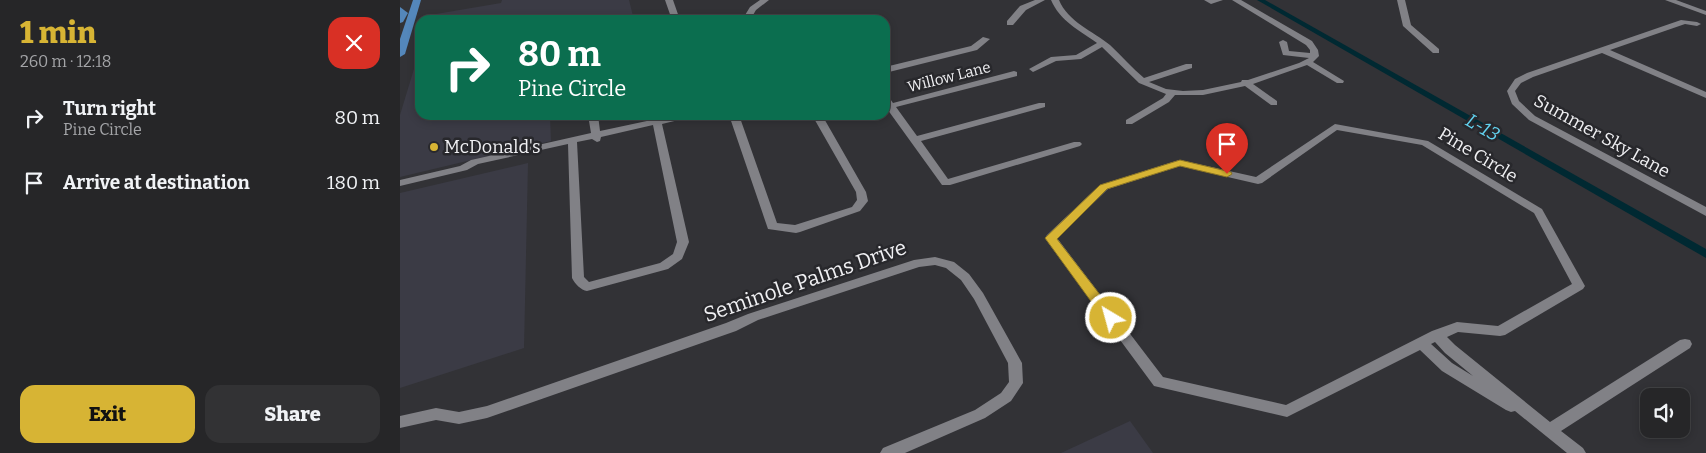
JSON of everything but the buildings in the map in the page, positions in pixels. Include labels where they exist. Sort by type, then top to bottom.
[{"type":"main road","points":[[400,54],[403,34],[417,0]]},
{"type":"main road","points":[[400,10],[403,13],[400,20]]},
{"type":"street","points":[[669,0],[674,15]]},
{"type":"street","points":[[749,15],[753,9],[765,0]]},
{"type":"street","points":[[1010,23],[1023,8],[1041,0]]},
{"type":"street","points":[[1055,0],[1058,8],[1068,18],[1103,43],[1125,62],[1142,81],[1154,88],[1172,93],[1204,94],[1312,59]]},
{"type":"street","points":[[1208,0],[1211,2],[1218,0]]},
{"type":"street","points":[[1236,0],[1308,43],[1314,50],[1312,59]]},
{"type":"street","points":[[1401,0],[1407,26],[1436,51]]},
{"type":"street","points":[[1669,0],[1706,13]]},
{"type":"street","name":"Summer Sky Lane","points":[[1697,24],[1684,22],[1602,50],[1518,81],[1511,91],[1515,102],[1524,112],[1543,125],[1706,212]]},
{"type":"street","points":[[890,69],[974,48],[986,39]]},
{"type":"street","points":[[1283,42],[1286,53],[1312,59],[1340,81]]},
{"type":"street","points":[[1033,69],[1054,59],[1078,57],[1103,43]]},
{"type":"street","points":[[1602,50],[1706,95]]},
{"type":"street","points":[[1142,81],[1189,66]]},
{"type":"street","name":"Willow Lane","points":[[890,102],[1014,74]]},
{"type":"street","points":[[1245,82],[1274,103]]},
{"type":"street","points":[[1130,122],[1166,100],[1172,93]]},
{"type":"street","points":[[890,105],[946,183],[1077,144]]},
{"type":"street","points":[[915,140],[1042,105]]},
{"type":"street","points":[[595,120],[597,137]]},
{"type":"street","points":[[400,183],[463,168],[469,170],[597,137],[644,128],[666,120]]},
{"type":"street","points":[[736,120],[772,226],[796,229],[856,209],[863,202],[861,192],[820,120]]},
{"type":"street","points":[[572,143],[578,278],[587,287],[664,266],[678,256],[683,242],[657,122]]},
{"type":"street","name":"Pine Circle","points":[[1335,127],[1425,143],[1538,211],[1580,286],[1500,331],[1457,327],[1438,335],[1287,411],[1159,382],[1051,238],[1104,187],[1180,163],[1258,181],[1335,127]]},
{"type":"street","name":"Seminole Palms Drive","points":[[400,422],[436,414],[459,418],[487,412],[731,326],[753,316],[909,266],[935,262],[950,265],[965,277],[980,296],[1015,363],[1016,383],[1006,397],[980,414],[888,453]]},
{"type":"street","points":[[1438,335],[1450,349],[1578,453]]},
{"type":"street","points":[[1421,343],[1447,367],[1537,420]]},
{"type":"street","points":[[1550,430],[1685,344]]},
{"type":"shaded area","points":[[502,0],[629,0],[633,15],[430,15],[501,3]]},
{"type":"shaded area","points":[[415,66],[415,120],[550,120],[551,141],[400,177],[400,115]]},
{"type":"shaded area","points":[[528,163],[524,348],[400,388],[400,193]]},
{"type":"shaded area","points":[[1130,421],[1153,453],[1061,453]]},
{"type":"waterway","name":"L-13","points":[[1260,0],[1706,254]]},
{"type":"place","name":"McDonald's","points":[[434,147]]},
{"type":"route","points":[[1111,318],[1051,238],[1104,187],[1180,163],[1227,174]]}]
